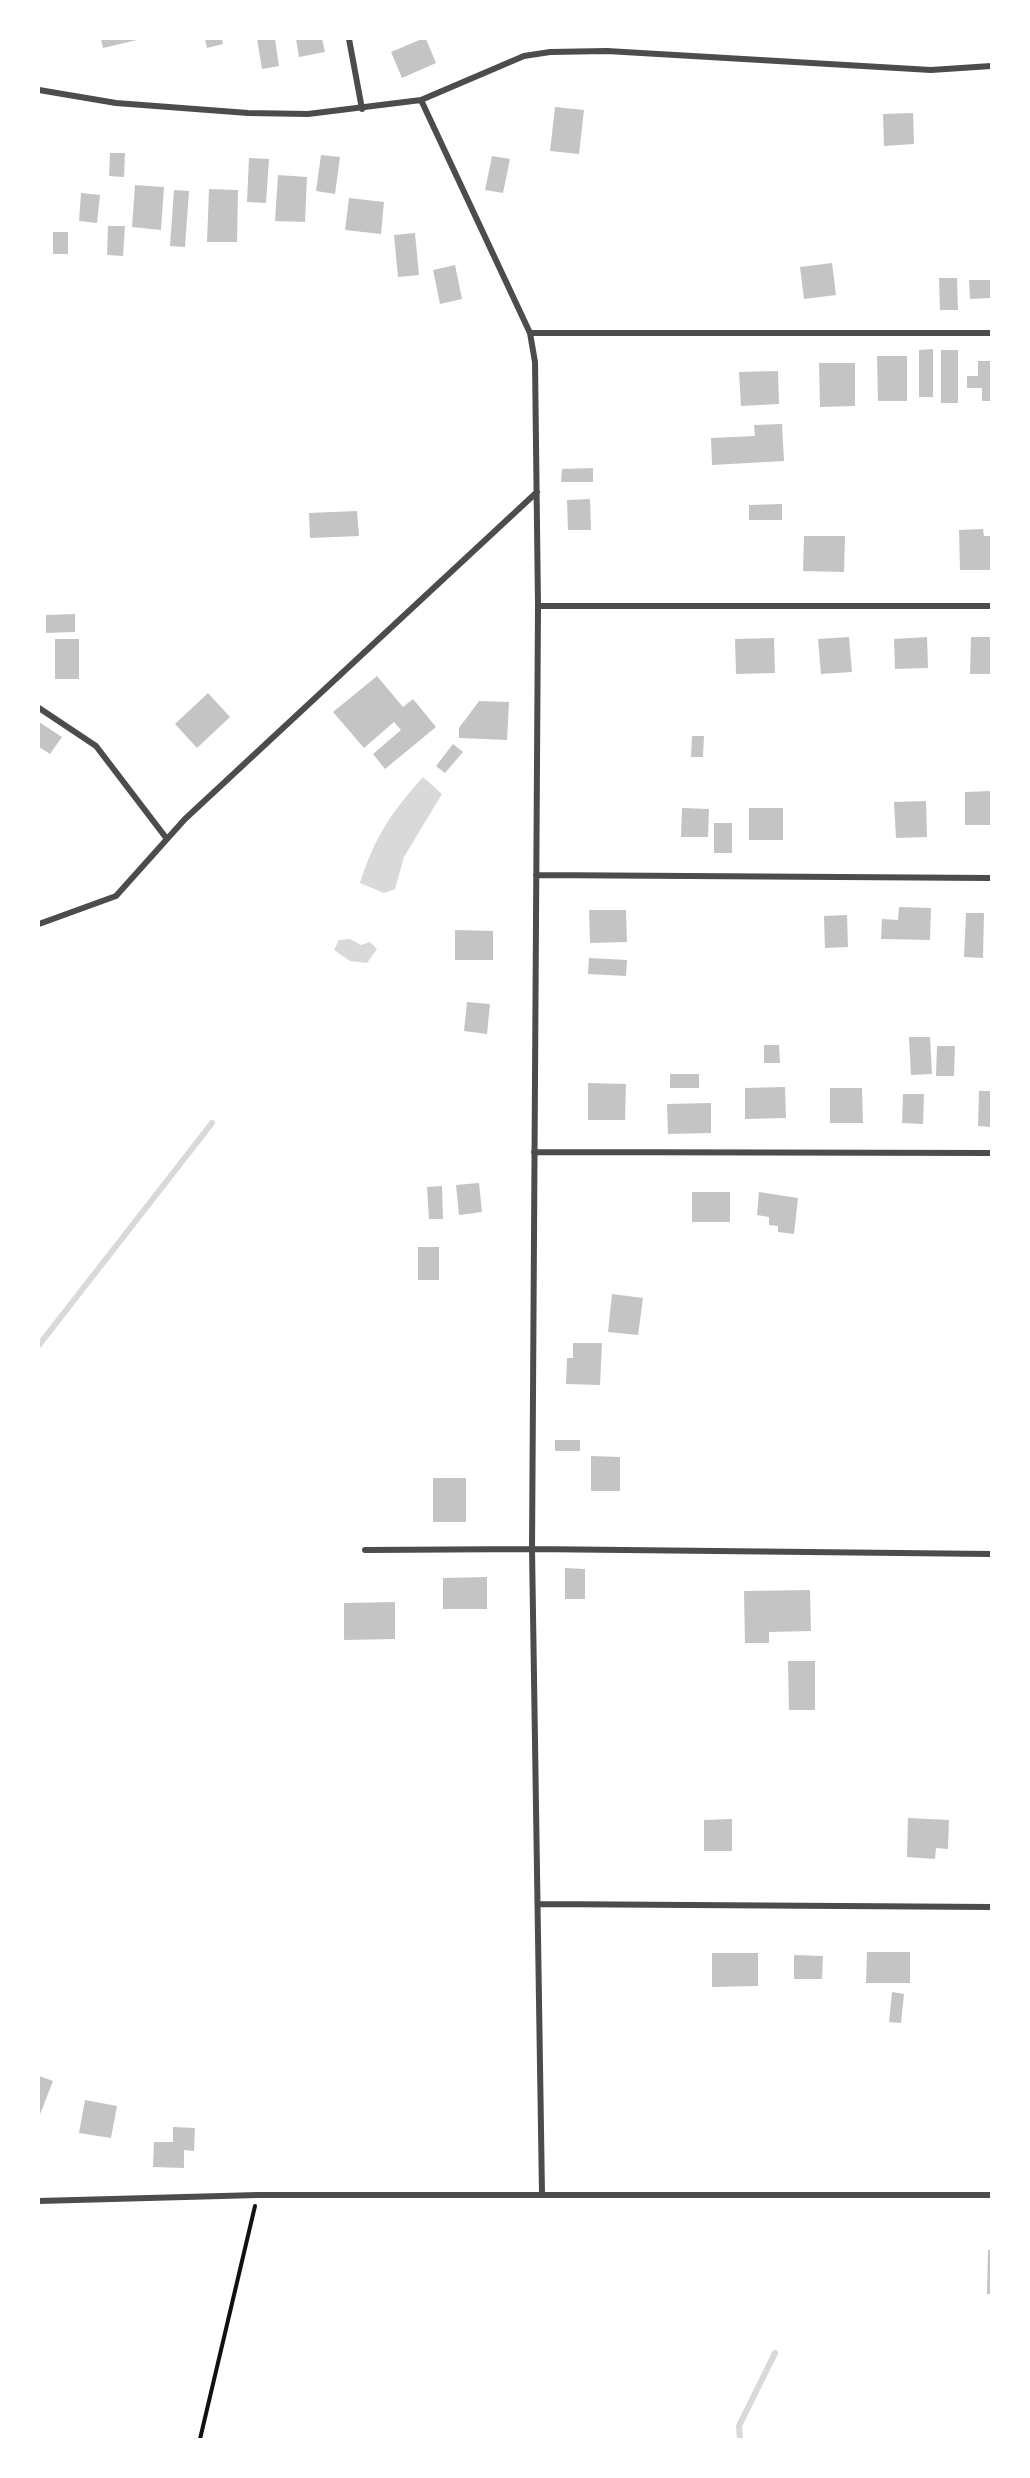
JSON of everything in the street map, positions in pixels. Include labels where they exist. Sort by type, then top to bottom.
[{"type":"street","points":[[349,39],[362,109]]},
{"type":"street","points":[[39,90],[116,103],[248,113],[308,114],[421,100],[524,56],[550,51],[607,51],[931,70],[991,66]]},
{"type":"street","points":[[421,100],[530,333],[535,362],[538,606],[532,1549],[542,2194]]},
{"type":"street","points":[[530,333],[991,333]]},
{"type":"street","points":[[39,924],[116,896],[185,819],[537,492]]},
{"type":"street","points":[[538,606],[991,606]]},
{"type":"street","points":[[39,708],[96,746],[167,839]]},
{"type":"street","points":[[536,875],[991,878]]},
{"type":"street","points":[[534,1152],[991,1153]]},
{"type":"street","points":[[365,1550],[532,1549],[991,1554]]},
{"type":"street","points":[[539,1904],[991,1907]]},
{"type":"street","points":[[39,2201],[258,2195],[991,2194]]},
{"type":"path","points":[[200,2439],[258,2195]]},
{"type":"shaded area","points":[[423,777],[442,794],[404,857],[395,889],[384,893],[360,883],[385,826]]},
{"type":"shaded area","points":[[350,939],[361,945],[370,942],[377,949],[367,963],[350,961],[334,950],[339,940]]},
{"type":"building","points":[[101,39],[137,39],[137,40],[103,48]]},
{"type":"building","points":[[205,39],[222,39],[223,44],[207,48]]},
{"type":"building","points":[[257,39],[275,39],[279,66],[262,69]]},
{"type":"building","points":[[296,39],[322,39],[325,52],[299,57]]},
{"type":"building","points":[[426,39],[436,63],[402,78],[391,52]]},
{"type":"building","points":[[555,107],[584,110],[579,154],[550,151]]},
{"type":"building","points":[[913,113],[914,144],[884,146],[883,114]]},
{"type":"building","points":[[110,153],[125,153],[124,177],[109,176]]},
{"type":"building","points":[[321,155],[340,157],[335,194],[316,191]]},
{"type":"building","points":[[492,156],[510,159],[503,193],[485,190]]},
{"type":"building","points":[[249,158],[269,159],[266,203],[247,202]]},
{"type":"building","points":[[278,175],[307,177],[305,222],[275,221]]},
{"type":"building","points":[[135,185],[164,187],[161,230],[132,227]]},
{"type":"building","points":[[209,189],[238,190],[237,242],[207,242]]},
{"type":"building","points":[[174,190],[189,191],[185,247],[170,246]]},
{"type":"building","points":[[81,193],[100,195],[97,223],[79,221]]},
{"type":"building","points":[[349,198],[384,202],[381,234],[345,230]]},
{"type":"building","points":[[108,226],[125,226],[123,256],[107,255]]},
{"type":"building","points":[[53,232],[68,232],[68,254],[53,254]]},
{"type":"building","points":[[415,233],[419,275],[398,277],[394,235]]},
{"type":"building","points":[[832,263],[836,295],[804,299],[800,267]]},
{"type":"building","points":[[455,265],[462,299],[440,304],[433,270]]},
{"type":"building","points":[[939,278],[957,278],[958,310],[940,310]]},
{"type":"building","points":[[969,280],[991,280],[991,298],[970,299]]},
{"type":"building","points":[[933,349],[933,397],[919,397],[919,350]]},
{"type":"building","points":[[941,350],[958,350],[958,403],[941,403]]},
{"type":"building","points":[[877,356],[907,356],[907,401],[878,401]]},
{"type":"building","points":[[978,361],[991,361],[991,401],[982,401],[982,388],[967,388],[967,376],[978,376]]},
{"type":"building","points":[[819,363],[855,363],[855,406],[820,407]]},
{"type":"building","points":[[778,371],[779,404],[741,406],[739,372]]},
{"type":"building","points":[[782,424],[784,461],[712,465],[711,438],[755,436],[754,425]]},
{"type":"building","points":[[593,468],[593,482],[561,482],[562,469]]},
{"type":"building","points":[[590,499],[591,530],[568,530],[567,500]]},
{"type":"building","points":[[782,504],[782,520],[749,520],[749,505]]},
{"type":"building","points":[[357,511],[359,536],[310,538],[309,513]]},
{"type":"building","points":[[983,529],[984,536],[991,536],[991,570],[960,570],[959,530]]},
{"type":"building","points":[[804,536],[845,536],[844,572],[803,571]]},
{"type":"building","points":[[75,614],[75,632],[46,633],[46,615]]},
{"type":"building","points":[[849,637],[852,672],[821,674],[818,639]]},
{"type":"building","points":[[927,637],[928,668],[895,669],[894,639]]},
{"type":"building","points":[[971,637],[991,637],[991,674],[970,674]]},
{"type":"building","points":[[774,638],[775,673],[736,674],[735,639]]},
{"type":"building","points":[[55,639],[79,639],[79,679],[55,679]]},
{"type":"building","points":[[377,676],[403,707],[413,699],[436,727],[385,769],[373,754],[401,730],[394,722],[364,748],[333,712]]},
{"type":"building","points":[[208,693],[230,717],[197,748],[175,724]]},
{"type":"building","points":[[479,701],[509,702],[507,740],[459,738],[459,728]]},
{"type":"building","points":[[39,722],[62,737],[50,754],[39,747]]},
{"type":"building","points":[[692,736],[704,736],[703,757],[691,757]]},
{"type":"building","points":[[453,744],[463,752],[445,773],[436,766]]},
{"type":"building","points":[[991,791],[991,825],[965,825],[965,792]]},
{"type":"building","points":[[926,801],[927,837],[896,838],[894,802]]},
{"type":"building","points":[[682,808],[709,809],[708,837],[681,837]]},
{"type":"building","points":[[749,808],[783,808],[783,840],[749,840]]},
{"type":"building","points":[[714,823],[732,823],[732,853],[714,853]]},
{"type":"building","points":[[899,907],[931,908],[930,940],[881,939],[882,919],[898,920]]},
{"type":"building","points":[[589,910],[626,910],[627,942],[590,943]]},
{"type":"building","points":[[966,913],[984,913],[983,958],[964,957]]},
{"type":"building","points":[[847,915],[848,947],[825,948],[824,916]]},
{"type":"building","points":[[455,930],[493,931],[493,960],[455,960]]},
{"type":"building","points":[[589,958],[627,960],[626,976],[588,974]]},
{"type":"building","points":[[467,1002],[490,1004],[487,1034],[464,1031]]},
{"type":"building","points":[[909,1037],[930,1037],[932,1074],[911,1075]]},
{"type":"building","points":[[764,1045],[779,1045],[780,1063],[764,1063]]},
{"type":"building","points":[[937,1046],[955,1046],[954,1076],[936,1076]]},
{"type":"building","points":[[670,1074],[699,1074],[699,1088],[670,1088]]},
{"type":"building","points":[[588,1083],[626,1084],[625,1120],[588,1120]]},
{"type":"building","points":[[785,1087],[786,1118],[745,1119],[745,1088]]},
{"type":"building","points":[[830,1088],[862,1088],[863,1123],[830,1123]]},
{"type":"building","points":[[979,1091],[991,1091],[991,1127],[978,1126]]},
{"type":"building","points":[[903,1094],[924,1094],[923,1124],[902,1123]]},
{"type":"building","points":[[711,1103],[711,1133],[668,1134],[667,1104]]},
{"type":"building","points":[[479,1183],[482,1212],[459,1215],[456,1185]]},
{"type":"building","points":[[442,1186],[443,1219],[429,1219],[427,1187]]},
{"type":"building","points":[[692,1192],[730,1192],[730,1222],[692,1222]]},
{"type":"building","points":[[759,1192],[798,1198],[794,1234],[778,1232],[778,1226],[769,1225],[769,1217],[757,1215]]},
{"type":"building","points":[[418,1247],[439,1247],[439,1280],[418,1280]]},
{"type":"building","points":[[612,1294],[643,1298],[638,1335],[608,1332]]},
{"type":"building","points":[[573,1343],[602,1343],[600,1385],[566,1384],[567,1358],[573,1358]]},
{"type":"building","points":[[555,1440],[580,1440],[580,1451],[555,1451]]},
{"type":"building","points":[[591,1456],[620,1457],[620,1491],[591,1491]]},
{"type":"building","points":[[433,1478],[466,1478],[466,1522],[433,1522]]},
{"type":"building","points":[[565,1568],[585,1569],[585,1599],[565,1599]]},
{"type":"building","points":[[487,1577],[487,1609],[443,1609],[443,1578]]},
{"type":"building","points":[[810,1590],[811,1631],[769,1632],[769,1643],[745,1643],[744,1591]]},
{"type":"building","points":[[395,1602],[395,1639],[344,1640],[344,1603]]},
{"type":"building","points":[[788,1661],[815,1661],[815,1710],[789,1710]]},
{"type":"building","points":[[908,1818],[949,1820],[948,1849],[936,1848],[935,1859],[907,1857]]},
{"type":"building","points":[[732,1819],[732,1851],[704,1851],[704,1820]]},
{"type":"building","points":[[867,1952],[910,1952],[910,1983],[866,1983]]},
{"type":"building","points":[[712,1953],[758,1953],[758,1986],[712,1987]]},
{"type":"building","points":[[794,1955],[823,1956],[822,1979],[794,1979]]},
{"type":"building","points":[[892,1992],[904,1994],[901,2023],[889,2022]]},
{"type":"building","points":[[39,2076],[53,2081],[39,2117]]},
{"type":"building","points":[[85,2100],[117,2106],[111,2138],[79,2133]]},
{"type":"building","points":[[173,2127],[195,2128],[194,2151],[184,2150],[184,2168],[153,2167],[154,2142],[173,2142]]},
{"type":"building","points":[[988,2250],[991,2250],[991,2294],[987,2294]]},
{"type":"waterway","points":[[39,1345],[212,1123]]},
{"type":"waterway","points":[[740,2439],[739,2426],[775,2353]]}]
